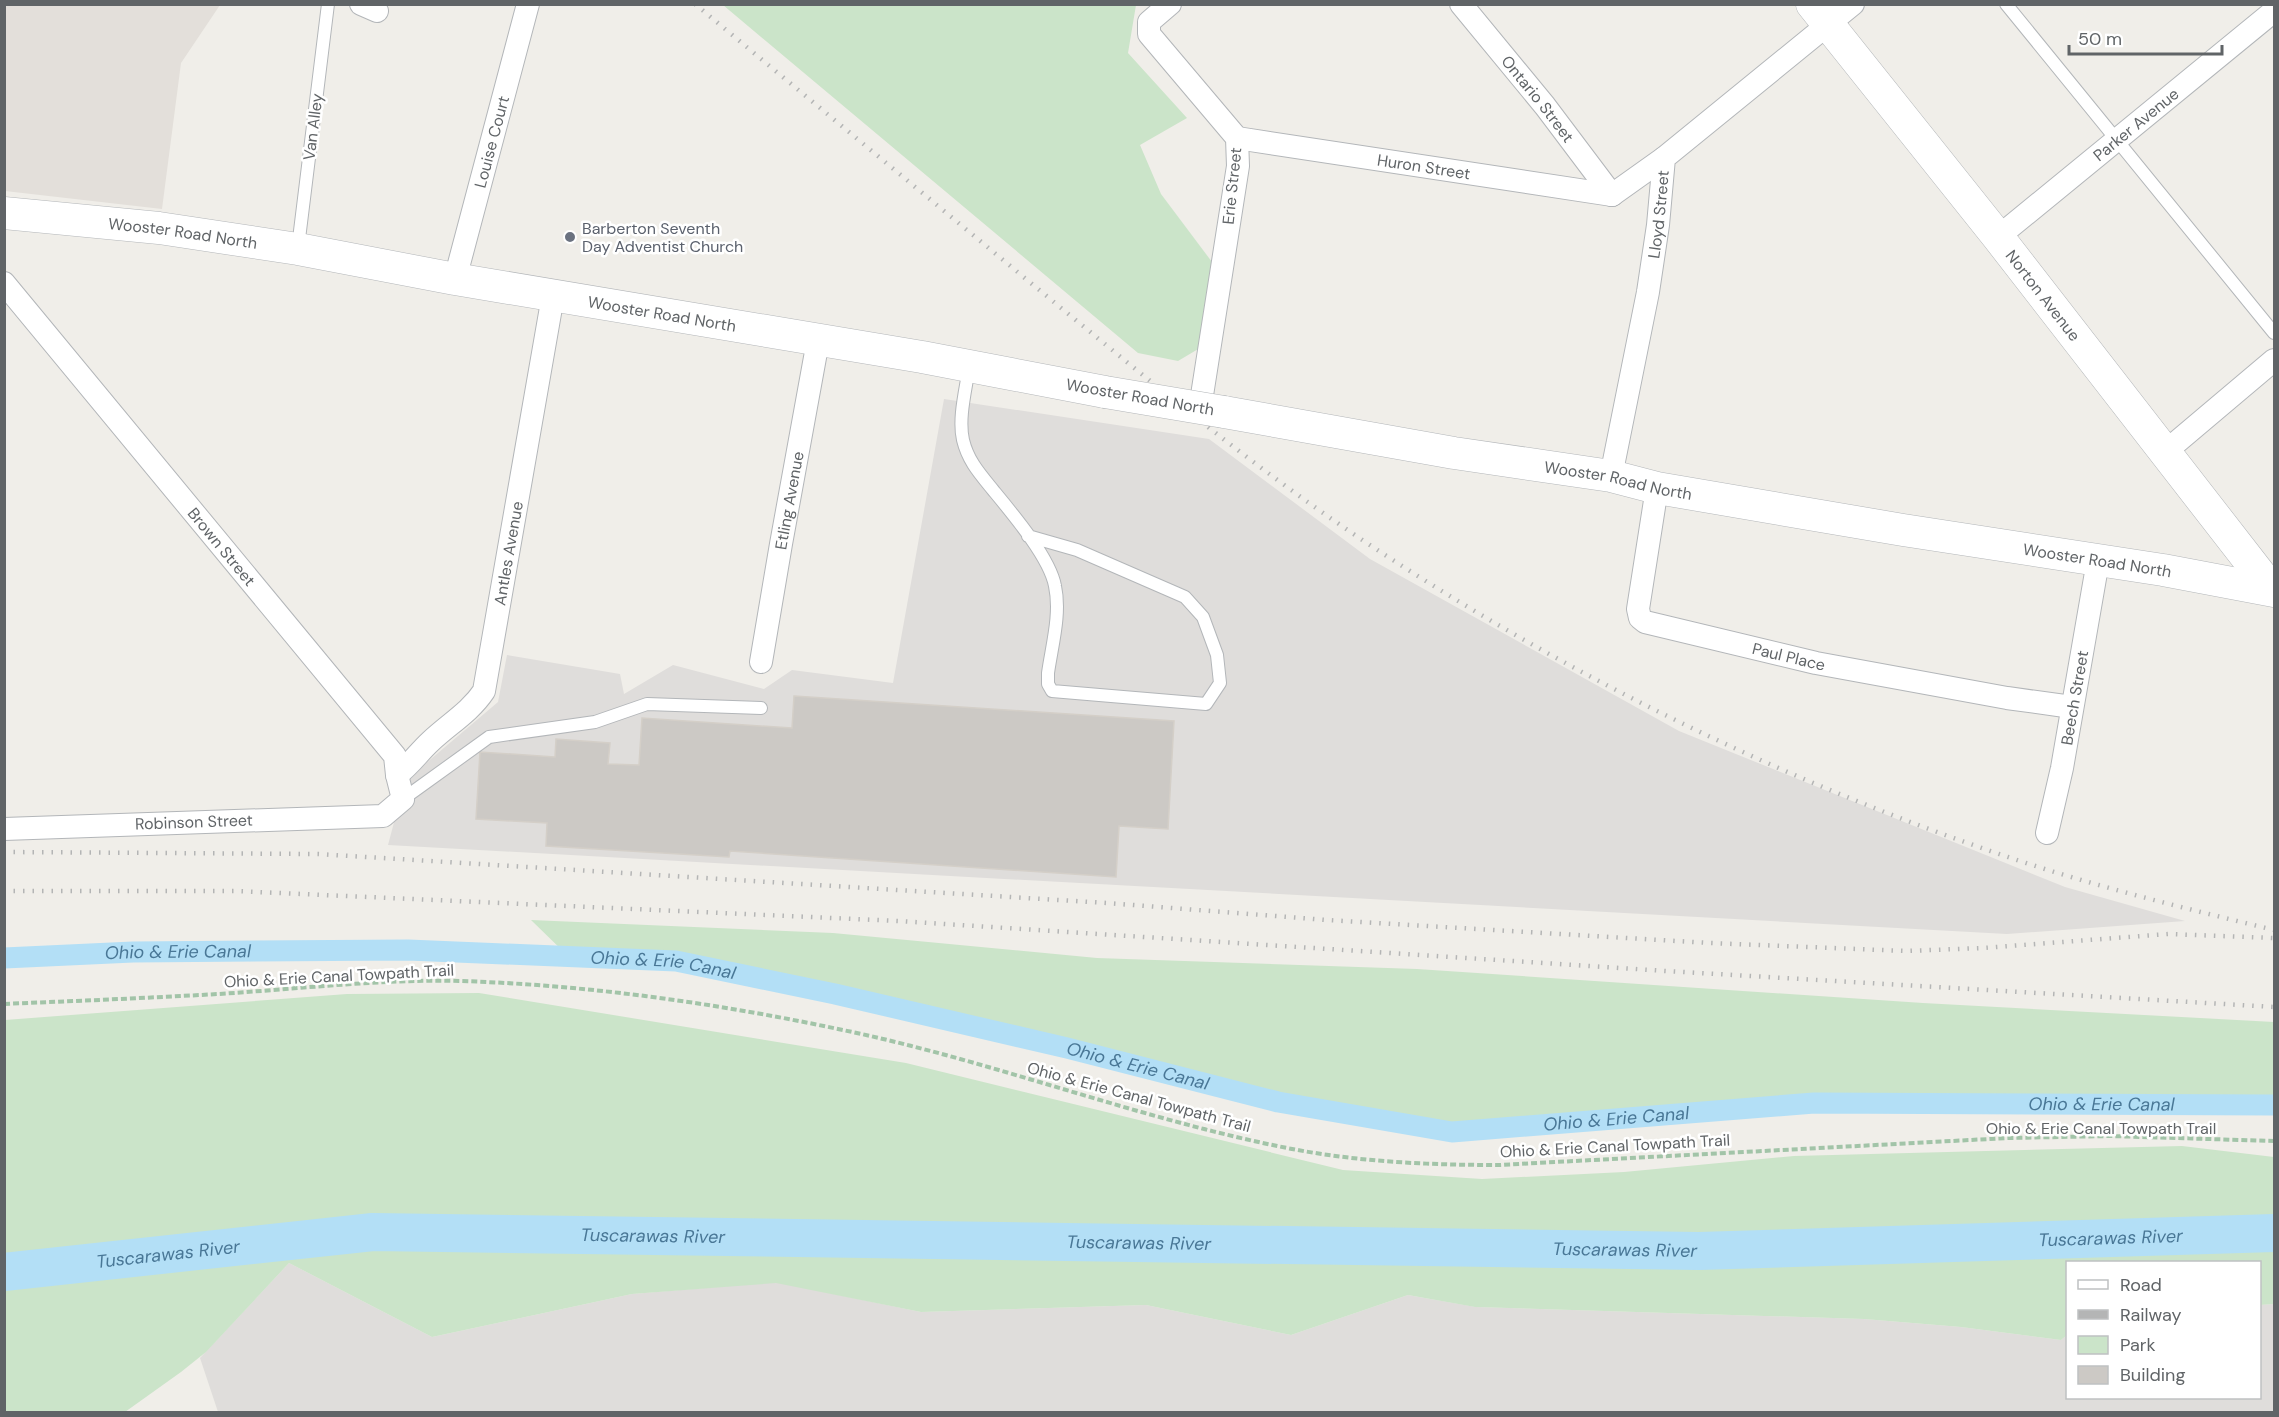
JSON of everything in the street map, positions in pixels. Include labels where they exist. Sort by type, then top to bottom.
[{"type":"main road","name":"Norton Avenue","points":[[1820,15],[1998,237],[2273,590]]},
{"type":"main road","name":"Wooster Road North","points":[[4,213],[159,228],[298,249],[455,279],[1105,392],[1209,404],[1454,453],[1611,476],[1657,489],[2273,590]]},
{"type":"street","name":"Louise Court","points":[[455,279],[528,4]]},
{"type":"street","name":"Erie Street","points":[[1170,4],[1149,22],[1149,34],[1237,138],[1238,166],[1209,404]]},
{"type":"street","name":"Ontario Street","points":[[1461,4],[1545,106],[1612,195]]},
{"type":"street","name":"Lloyd Street","points":[[1611,476],[1648,292],[1658,225],[1664,158],[1820,15],[1853,4]]},
{"type":"street","name":"Parker Avenue","points":[[1998,237],[2274,11]]},
{"type":"street","name":"Huron Street","points":[[1237,138],[1612,195]]},
{"type":"street","points":[[1612,195],[1664,158]]},
{"type":"street","name":"Brown Street","points":[[4,283],[395,756],[403,799]]},
{"type":"street","name":"Antles Avenue","points":[[397,775],[414,762],[430,741],[474,705],[484,691],[553,296]]},
{"type":"street","name":"Etling Avenue","points":[[761,662],[818,341]]},
{"type":"street","points":[[2165,452],[2274,360]]},
{"type":"street","name":"Paul Place","points":[[1657,489],[1638,609],[1640,618],[1645,622],[1816,663],[2072,707]]},
{"type":"street","name":"Beech Street","points":[[2047,833],[2062,768],[2098,561]]},
{"type":"street","name":"Robinson Street","points":[[4,829],[383,816],[403,799]]},
{"type":"lane","name":"Van Alley","points":[[298,249],[328,4]]},
{"type":"lane","points":[[2006,4],[2274,333]]},
{"type":"lane","points":[[969,367],[962,437],[966,454],[974,469],[1046,562],[1055,584],[1057,601],[1048,673],[1048,684],[1052,691],[1206,704],[1220,683],[1217,655],[1203,617],[1185,597],[1077,550],[1028,536]]},
{"type":"lane","points":[[403,799],[489,737],[595,722],[647,704],[761,708]]},
{"type":"path","name":"Ohio & Erie Canal Towpath Trail","points":[[4,1004],[404,982],[461,981],[585,989],[670,1000],[841,1029],[1236,1137],[1290,1149],[1389,1163],[1499,1165],[2008,1138],[2110,1136],[2274,1141]]},
{"type":"shaded area","points":[[5,4],[220,5],[181,63],[162,209],[5,191]]},
{"type":"shaded area","points":[[944,399],[1209,439],[1370,559],[1679,731],[2065,887],[2185,921],[2007,934],[388,845],[405,781],[498,702],[507,655],[620,674],[624,694],[673,665],[764,689],[792,670],[893,683]]},
{"type":"shaded area","points":[[289,1263],[432,1337],[632,1294],[776,1282],[921,1312],[1146,1305],[1291,1335],[1408,1295],[1476,1307],[1864,1319],[1961,1327],[2061,1340],[2066,1336],[2066,1399],[2261,1399],[2261,1305],[2274,1304],[2274,1412],[218,1412],[200,1358]]},
{"type":"green space","points":[[723,5],[1136,5],[1128,53],[1187,118],[1140,145],[1161,194],[1221,274],[1210,342],[1178,361],[1138,353]]},
{"type":"green space","points":[[531,920],[833,933],[1097,958],[1417,969],[1923,1003],[2274,1022],[2274,1105],[1814,1103],[1452,1132],[676,961],[569,957]]},
{"type":"green space","points":[[479,993],[906,1063],[1343,1170],[1482,1179],[1624,1172],[1794,1156],[2182,1146],[2274,1157],[2274,1304],[2261,1305],[2261,1261],[2066,1261],[2066,1336],[2061,1340],[1961,1327],[1864,1319],[1475,1307],[1408,1295],[1291,1335],[1146,1305],[921,1312],[776,1283],[632,1294],[432,1337],[289,1263],[206,1352],[125,1412],[5,1412],[5,1287],[83,1280],[269,1254],[224,1231],[5,1255],[5,1020],[347,994]]},
{"type":"building","points":[[794,696],[1174,721],[1168,829],[1119,826],[1116,877],[730,851],[729,857],[546,846],[547,823],[476,819],[480,752],[555,757],[556,739],[610,743],[608,764],[639,765],[642,718],[792,728]]},
{"type":"waterway","name":"Ohio & Erie Canal","points":[[4,958],[133,952],[408,950],[676,961],[835,994],[1067,1048],[1278,1102],[1452,1132],[1814,1103],[2274,1105]]},
{"type":"waterway","name":"Tuscarawas River","points":[[4,1272],[373,1232],[1699,1251],[2274,1233]]},
{"type":"railway","points":[[695,4],[1117,354],[1245,456],[1379,551],[1528,642],[1682,723],[1841,795],[1923,827],[2005,856],[2105,887],[2274,930]]},
{"type":"railway","points":[[4,852],[318,854],[1107,903],[1327,920],[1710,943],[1906,951],[1983,948],[2168,934],[2274,938]]},
{"type":"railway","points":[[4,891],[235,891],[899,921],[1666,971],[2274,1007]]},
{"type":"place","name":"Barberton Seventh Day Adventist Church","points":[[570,237]]}]
